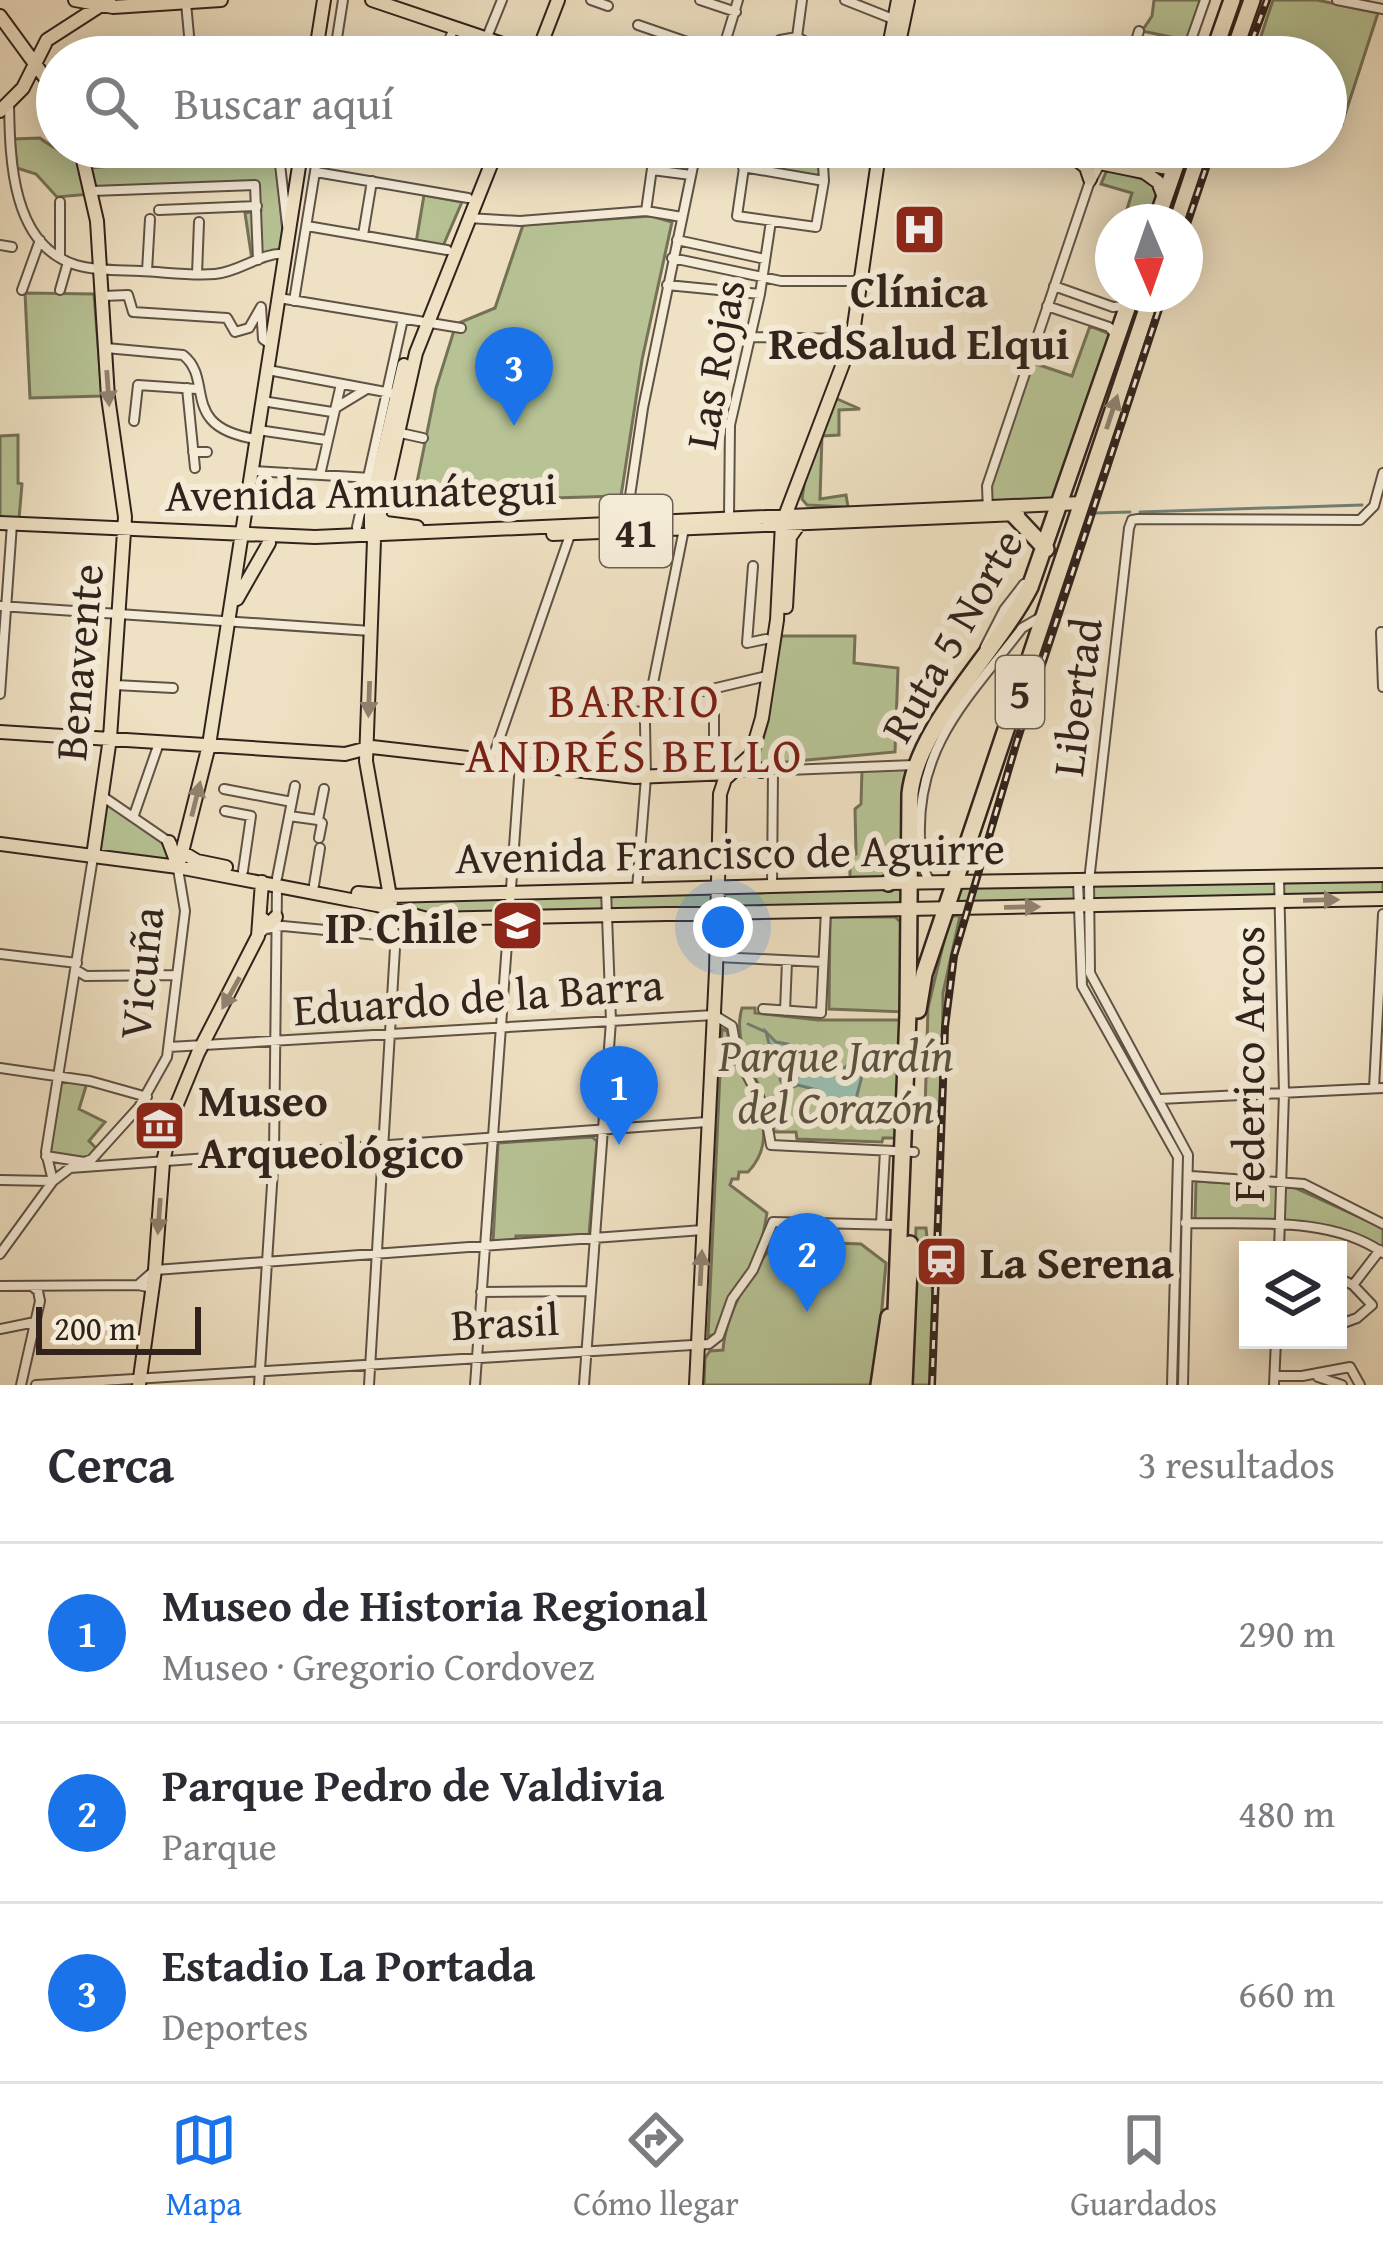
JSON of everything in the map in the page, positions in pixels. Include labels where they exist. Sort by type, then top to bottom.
[{"type":"highway","points":[[1217,0],[1222,26]]},
{"type":"highway","points":[[1219,36],[1232,0]]},
{"type":"highway","points":[[1239,36],[1252,0]]},
{"type":"highway","points":[[1183,204],[1195,168]]},
{"type":"highway","points":[[1163,204],[1174,169],[1185,178],[1187,192]]},
{"type":"highway","name":"Ruta 5 Norte","points":[[904,1385],[914,765],[971,671],[1014,616],[1046,549],[1126,312]]},
{"type":"highway","name":"Ruta 5 Norte","points":[[893,1385],[919,998],[1146,312]]},
{"type":"highway","points":[[1074,466],[1078,476],[1090,477]]},
{"type":"highway","points":[[1013,514],[1046,549],[1060,530],[1070,538]]},
{"type":"highway","points":[[888,883],[902,873],[910,855]]},
{"type":"highway","points":[[892,910],[910,929]]},
{"type":"highway","points":[[879,1385],[897,1291]]},
{"type":"main road","points":[[75,0],[221,0]]},
{"type":"main road","points":[[318,36],[324,0]]},
{"type":"main road","points":[[372,0],[416,7],[478,36]]},
{"type":"main road","points":[[541,36],[554,0]]},
{"type":"main road","points":[[53,36],[104,3]]},
{"type":"main road","points":[[2,23],[35,60],[8,104]]},
{"type":"main road","points":[[8,104],[36,88]]},
{"type":"main road","name":"Benavente","points":[[86,168],[101,269],[124,531],[110,738],[93,856]]},
{"type":"main road","points":[[180,860],[209,745],[299,168]]},
{"type":"main road","points":[[391,903],[369,795],[371,478],[391,393],[416,321],[483,168]]},
{"type":"main road","points":[[356,531],[374,515],[396,433],[416,321],[468,218],[485,168]]},
{"type":"main road","points":[[826,400],[851,340],[874,168]]},
{"type":"main road","points":[[1086,168],[1090,182]]},
{"type":"main road","points":[[1132,168],[1150,175],[1164,200]]},
{"type":"main road","points":[[1168,168],[1174,169]]},
{"type":"main road","points":[[279,294],[295,296]]},
{"type":"main road","points":[[767,770],[754,767],[751,755],[765,704],[783,520],[847,339],[855,301]]},
{"type":"main road","points":[[797,482],[797,502],[812,514]]},
{"type":"main road","name":"Avenida Amunátegui","points":[[626,527],[684,529],[812,514],[1080,507]]},
{"type":"main road","name":"Avenida Amunátegui","points":[[242,539],[356,531],[374,536],[569,530],[729,518],[799,524],[1060,508]]},
{"type":"main road","points":[[374,515],[386,523],[436,531]]},
{"type":"main road","points":[[770,638],[786,608],[791,534],[799,524]]},
{"type":"main road","name":"Avenida Amunátegui","points":[[6,526],[269,543],[436,531],[569,530]]},
{"type":"main road","points":[[231,616],[269,543]]},
{"type":"main road","points":[[0,732],[350,754],[367,747],[646,777],[730,772]]},
{"type":"main road","points":[[720,794],[730,772],[751,755]]},
{"type":"main road","points":[[696,1385],[717,957],[724,910],[719,887],[720,794],[714,774]]},
{"type":"main road","points":[[169,842],[180,860]]},
{"type":"main road","name":"Avenida Francisco de Aguirre","points":[[0,844],[202,863],[242,871],[273,884],[314,885],[391,903],[427,919],[1383,898]]},
{"type":"main road","name":"Avenida Francisco de Aguirre","points":[[180,860],[273,884],[391,903],[606,890],[1383,875]]},
{"type":"main road","points":[[1157,880],[1158,904]]},
{"type":"main road","points":[[140,1382],[145,1286],[154,1270],[163,1162],[177,1102],[238,982],[258,936],[261,899],[273,884]]},
{"type":"main road","points":[[260,916],[263,923],[276,922]]},
{"type":"street","points":[[337,36],[343,0]]},
{"type":"street","points":[[488,36],[502,0]]},
{"type":"street","points":[[591,0],[608,6]]},
{"type":"street","points":[[700,0],[736,11]]},
{"type":"street","points":[[728,36],[738,0]]},
{"type":"street","points":[[797,36],[802,0]]},
{"type":"street","points":[[844,0],[901,8]]},
{"type":"street","points":[[1192,36],[1205,0]]},
{"type":"street","points":[[1336,0],[1383,9]]},
{"type":"street","points":[[186,3],[188,36]]},
{"type":"street","points":[[638,25],[667,36]]},
{"type":"street","points":[[451,36],[454,28]]},
{"type":"street","points":[[1137,36],[1138,31]]},
{"type":"street","points":[[8,104],[16,186],[24,213],[40,240],[64,259],[101,269],[197,274],[232,271],[274,253],[285,254]]},
{"type":"street","points":[[280,168],[288,232]]},
{"type":"street","points":[[316,168],[295,296],[461,328]]},
{"type":"street","points":[[626,527],[667,285],[693,168]]},
{"type":"street","points":[[743,168],[737,216],[816,227],[823,168]]},
{"type":"street","points":[[748,168],[824,182]]},
{"type":"street","points":[[982,510],[1096,168]]},
{"type":"street","points":[[646,211],[652,170],[691,176]]},
{"type":"street","points":[[316,172],[468,198]]},
{"type":"street","points":[[363,236],[372,182]]},
{"type":"street","points":[[92,191],[255,185],[258,260]]},
{"type":"street","points":[[181,210],[182,189]]},
{"type":"street","points":[[60,202],[64,259],[60,290]]},
{"type":"street","points":[[159,210],[257,206]]},
{"type":"street","points":[[468,218],[529,220],[646,211],[682,217]]},
{"type":"street","points":[[147,271],[150,219]]},
{"type":"street","name":"Las Rojas","points":[[729,518],[730,425],[771,221]]},
{"type":"street","points":[[197,274],[200,222]]},
{"type":"street","points":[[307,226],[447,250]]},
{"type":"street","points":[[22,290],[40,240]]},
{"type":"street","points":[[676,240],[765,259]]},
{"type":"street","points":[[0,244],[12,247]]},
{"type":"street","points":[[673,258],[762,278],[858,281]]},
{"type":"street","points":[[667,285],[760,294]]},
{"type":"street","points":[[1054,286],[1095,301]]},
{"type":"street","points":[[103,296],[128,296],[133,312],[226,317],[236,332],[249,328],[261,308],[262,339],[270,344]]},
{"type":"street","points":[[1047,306],[1109,327],[1118,337]]},
{"type":"street","points":[[749,337],[847,339]]},
{"type":"street","points":[[106,348],[183,356],[194,367],[195,468]]},
{"type":"street","points":[[267,370],[391,393]]},
{"type":"street","points":[[320,475],[341,384]]},
{"type":"street","points":[[134,421],[138,385],[192,389]]},
{"type":"street","points":[[262,400],[333,410],[367,388]]},
{"type":"street","points":[[192,389],[217,424],[231,433],[326,440]]},
{"type":"street","points":[[396,433],[423,438]]},
{"type":"street","points":[[193,452],[207,452]]},
{"type":"street","points":[[253,471],[371,478],[356,531]]},
{"type":"street","name":"Libertad","points":[[1083,906],[1132,520],[1365,518],[1374,506],[1383,473]]},
{"type":"street","points":[[0,694],[6,526]]},
{"type":"street","points":[[637,890],[647,712],[684,529]]},
{"type":"street","points":[[492,760],[569,530]]},
{"type":"street","points":[[753,566],[747,643],[770,638]]},
{"type":"street","points":[[750,597],[778,598]]},
{"type":"street","points":[[3,606],[231,616],[370,631]]},
{"type":"street","points":[[931,883],[922,864],[920,817],[923,781],[932,754],[1022,628],[1046,616]]},
{"type":"street","points":[[1381,632],[1383,687]]},
{"type":"street","points":[[651,694],[714,689],[767,676]]},
{"type":"street","points":[[113,685],[173,688]]},
{"type":"street","points":[[714,689],[714,774]]},
{"type":"street","points":[[605,710],[647,712]]},
{"type":"street","points":[[134,815],[160,742]]},
{"type":"street","points":[[475,1385],[520,764]]},
{"type":"street","points":[[730,772],[914,765]]},
{"type":"street","points":[[767,770],[772,886]]},
{"type":"street","points":[[259,1385],[274,1154],[273,884],[295,786]]},
{"type":"street","points":[[224,789],[292,802]]},
{"type":"street","points":[[318,820],[324,789]]},
{"type":"street","points":[[102,796],[169,842]]},
{"type":"street","points":[[225,811],[251,816],[242,871]]},
{"type":"street","points":[[289,816],[322,823],[314,885]]},
{"type":"street","name":"Benavente","points":[[53,1181],[46,1156],[93,856]]},
{"type":"street","name":"Vicuña","points":[[97,1155],[147,1096],[170,1047],[185,906],[180,860]]},
{"type":"street","name":"Federico Arcos","points":[[1279,877],[1284,1093],[1279,1241]]},
{"type":"street","points":[[584,1385],[611,1021],[606,890]]},
{"type":"street","points":[[369,1385],[390,1036],[391,903]]},
{"type":"street","points":[[1083,906],[1092,980],[1184,1140],[1172,1385]]},
{"type":"street","points":[[1083,906],[1082,986],[1173,1144],[1185,1176]]},
{"type":"street","points":[[763,1009],[821,1013],[826,908]]},
{"type":"street","points":[[1160,1099],[1379,1088],[1383,914]]},
{"type":"street","points":[[258,936],[276,922],[378,935],[394,928]]},
{"type":"street","points":[[0,954],[76,967],[86,976],[177,975]]},
{"type":"street","points":[[717,957],[823,962]]},
{"type":"street","points":[[785,1011],[787,961]]},
{"type":"street","name":"Eduardo de la Barra","points":[[170,1047],[714,1015],[731,1024],[738,1058],[764,1107],[771,1145],[909,1152]]},
{"type":"street","points":[[0,1068],[147,1096]]},
{"type":"street","points":[[0,1254],[53,1181],[70,1168],[709,1122]]},
{"type":"street","points":[[880,1224],[885,1151]]},
{"type":"street","points":[[46,1156],[84,1162],[97,1155],[100,1166]]},
{"type":"street","points":[[1185,1176],[1282,1180],[1318,1189],[1383,1224]]},
{"type":"street","points":[[0,1180],[53,1181]]},
{"type":"street","points":[[698,1343],[709,1344],[719,1336],[732,1299],[753,1270],[773,1222],[901,1225]]},
{"type":"street","points":[[1183,1223],[1341,1233],[1381,1252],[1353,1286]]},
{"type":"street","points":[[1183,1223],[1183,1385]]},
{"type":"street","points":[[154,1270],[703,1230]]},
{"type":"street","points":[[1347,1283],[1370,1300],[1371,1307],[1347,1320]]},
{"type":"street","points":[[0,1286],[145,1286]]},
{"type":"street","points":[[21,1385],[40,1297],[32,1286]]},
{"type":"street","points":[[481,1292],[589,1291]]},
{"type":"street","points":[[0,1329],[35,1322]]},
{"type":"street","name":"Brasil","points":[[36,1385],[698,1343]]},
{"type":"street","points":[[1276,1349],[1275,1380],[1350,1367],[1360,1385]]},
{"type":"street","points":[[1302,1376],[1342,1385]]},
{"type":"green space","points":[[1154,0],[1201,0],[1189,36],[1142,31],[1152,16]]},
{"type":"green space","points":[[1273,0],[1317,0],[1378,13],[1347,109],[1347,36],[1261,36]]},
{"type":"green space","points":[[36,138],[36,168],[82,168],[91,194],[57,197],[36,174],[17,168],[14,139]]},
{"type":"green space","points":[[89,168],[277,168],[284,245],[277,253],[252,260],[245,213],[261,210],[254,183],[96,188]]},
{"type":"green space","points":[[763,168],[819,168],[819,177]]},
{"type":"green space","points":[[1107,170],[1151,181],[1159,193],[1156,204],[1129,204],[1132,193],[1101,184]]},
{"type":"green space","points":[[424,195],[462,202],[443,246],[416,243]]},
{"type":"green space","points":[[651,216],[672,222],[642,360],[621,496],[413,502],[436,388],[456,324],[495,308],[523,225]]},
{"type":"green space","points":[[25,293],[94,294],[102,396],[30,398]]},
{"type":"green space","points":[[1090,326],[1110,334],[1059,493],[1051,501],[991,504],[987,492],[1033,363],[1072,376]]},
{"type":"green space","points":[[835,398],[860,409],[839,410],[839,435],[822,436],[820,499],[846,495],[848,507],[807,505],[802,499],[806,472]]},
{"type":"green space","points":[[18,435],[19,519],[0,518],[0,436]]},
{"type":"green space","points":[[780,636],[855,636],[854,663],[898,668],[895,752],[757,761]]},
{"type":"green space","points":[[906,767],[899,871],[889,877],[850,877],[862,769]]},
{"type":"green space","points":[[112,805],[167,846],[172,863],[99,855],[104,807]]},
{"type":"green space","points":[[1383,877],[1383,896],[953,906],[960,886]]},
{"type":"green space","points":[[905,887],[905,904],[420,914],[399,909],[392,898]]},
{"type":"green space","points":[[950,916],[960,916],[943,993],[942,1111],[925,1111],[928,1008]]},
{"type":"green space","points":[[830,917],[895,917],[906,927],[906,1012],[829,1009]]},
{"type":"green space","name":"Parque Jardín del Corazón","points":[[742,1008],[818,1020],[903,1020],[900,1138],[883,1138],[882,1142],[797,1139],[796,1132],[774,1132],[741,1040]]},
{"type":"green space","points":[[722,1029],[727,1031],[756,1103],[764,1138],[748,1172],[739,1172],[730,1185],[767,1213],[760,1252],[717,1335],[708,1336]]},
{"type":"green space","points":[[61,1079],[87,1083],[79,1109],[105,1122],[89,1141],[98,1150],[84,1161],[50,1154]]},
{"type":"green space","points":[[592,1137],[597,1141],[589,1235],[516,1236],[516,1241],[493,1243],[498,1143]]},
{"type":"green space","points":[[1196,1181],[1293,1187],[1383,1228],[1383,1248],[1316,1227],[1195,1222]]},
{"type":"green space","points":[[817,1227],[838,1228],[835,1243],[861,1244],[886,1263],[875,1385],[704,1385],[705,1358],[710,1351],[723,1350],[735,1305],[762,1260],[783,1240],[817,1243]]},
{"type":"green space","points":[[916,1228],[926,1228],[934,1306],[931,1385],[910,1385]]},
{"type":"shaded area","points":[[766,1032],[810,1064],[822,1065],[827,1059],[845,1068],[856,1054],[863,1072],[856,1099],[867,1111],[840,1109],[819,1116],[817,1090],[798,1085],[787,1089],[780,1080],[783,1055],[769,1044]]},
{"type":"waterway","points":[[1140,512],[1362,505]]},
{"type":"waterway","points":[[1096,513],[1130,512]]},
{"type":"waterway","points":[[748,1024],[766,1032]]},
{"type":"waterway","points":[[780,1125],[786,1114],[786,1089]]},
{"type":"railway","points":[[1254,36],[1267,0]]},
{"type":"railway","points":[[1194,204],[1206,168]]},
{"type":"railway","points":[[932,1385],[945,1027],[954,956],[1017,741],[1158,312]]},
{"type":"place","name":"Clínica RedSalud Elqui","points":[[919,229]]},
{"type":"place","name":"Estadio La Portada","points":[[514,426]]},
{"type":"place","name":"IP Chile","points":[[517,926]]},
{"type":"place","name":"Museo Arqueológico","points":[[159,1125]]},
{"type":"place","name":"Museo de Historia Regional","points":[[619,1145]]},
{"type":"place","name":"La Serena","points":[[941,1261]]},
{"type":"place","name":"Parque Pedro de Valdivia","points":[[807,1312]]},
{"type":"district","name":"BARRIO ANDRÉS BELLO","points":[[635,726]]}]
